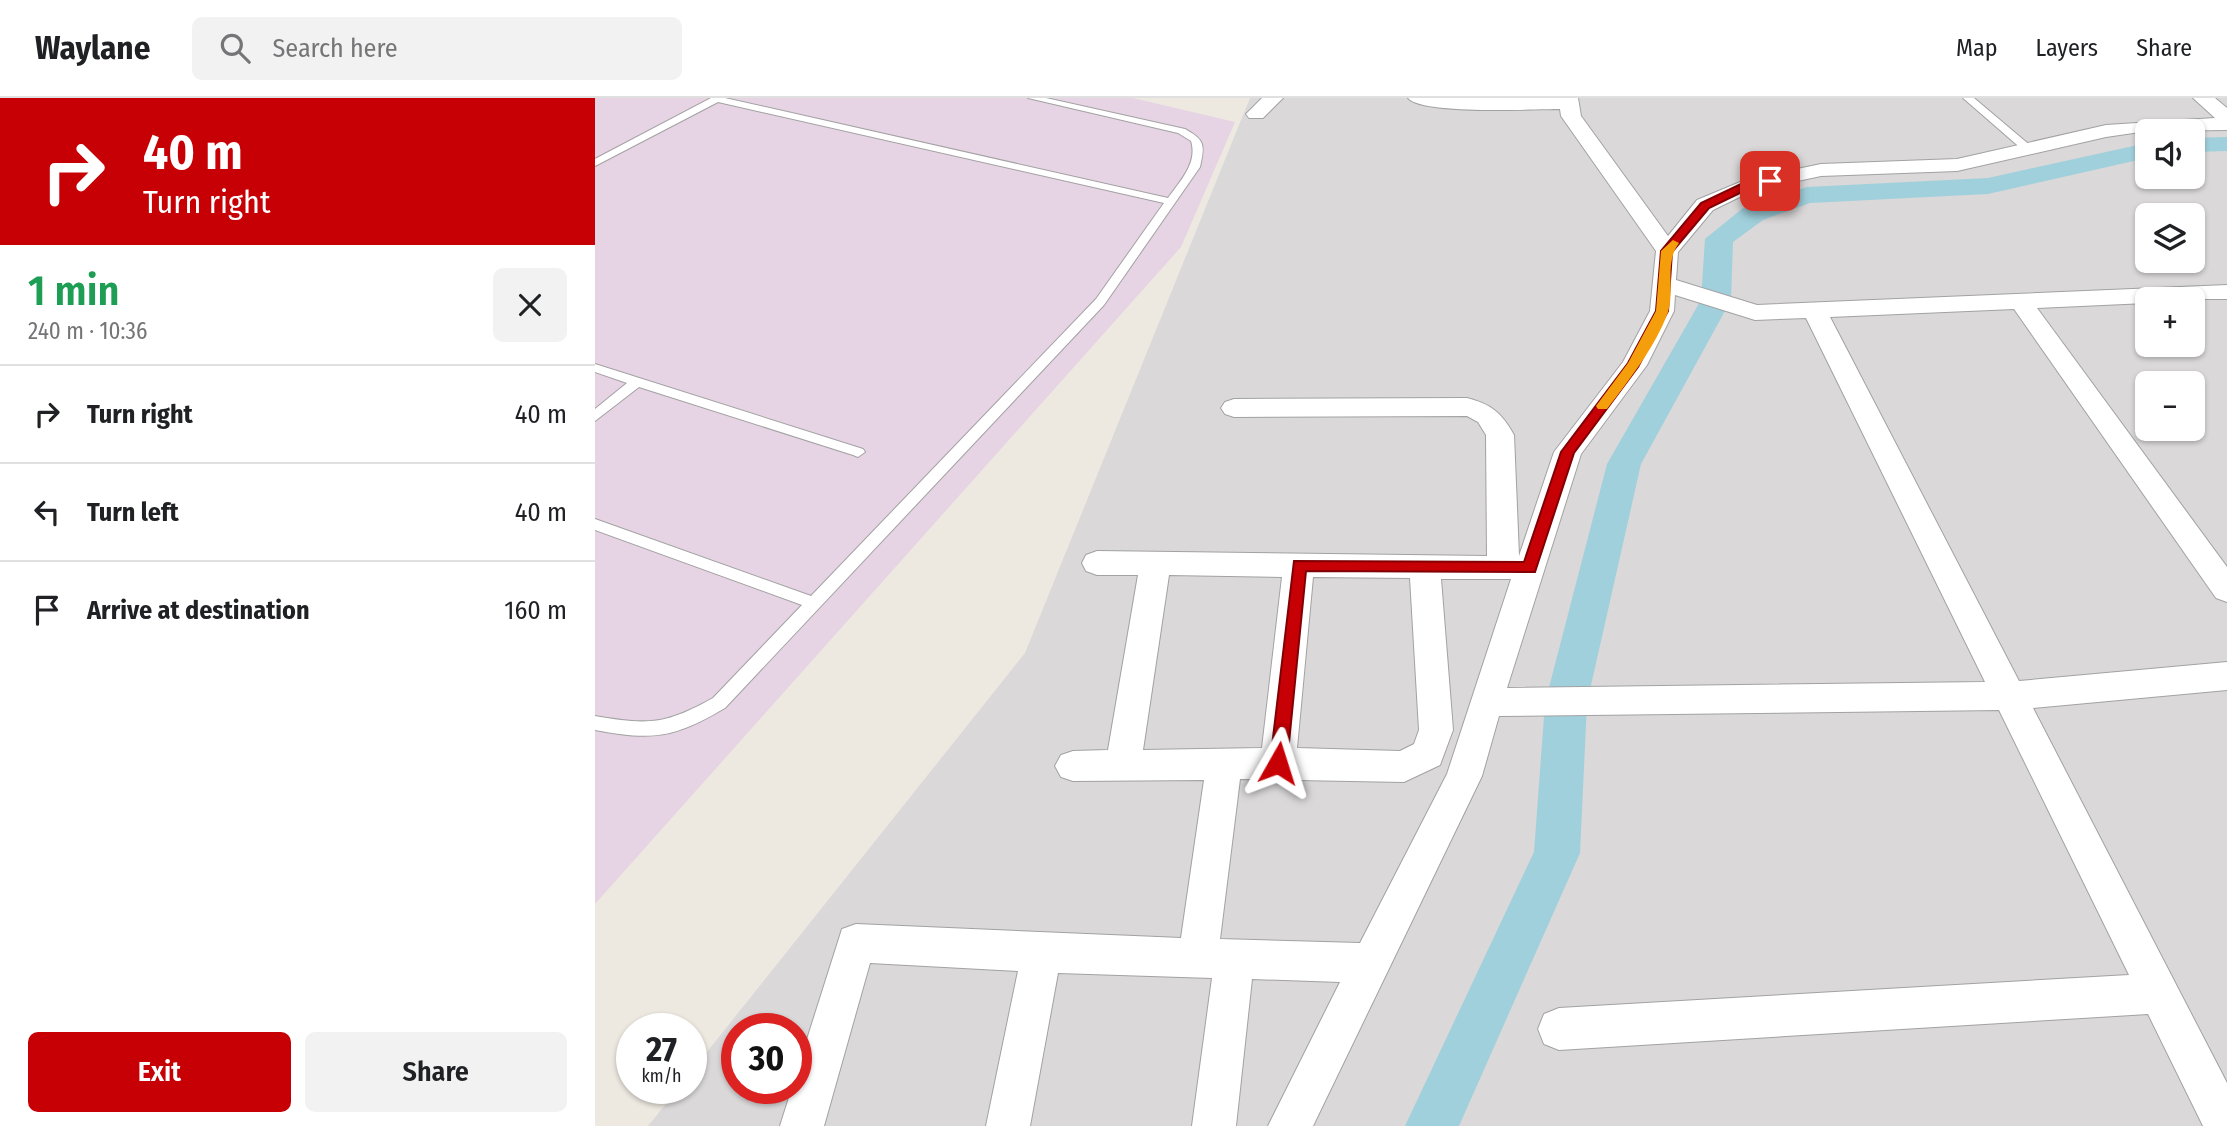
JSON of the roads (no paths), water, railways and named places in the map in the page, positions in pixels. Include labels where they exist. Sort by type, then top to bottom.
[{"type":"street","points":[[1256,114],[1273,98]]},
{"type":"street","points":[[1418,98],[1457,104],[1567,100],[1571,116],[1667,251]]},
{"type":"street","points":[[2203,98],[2227,118]]},
{"type":"street","points":[[1290,1126],[1464,776],[1487,701],[1516,568],[1568,452],[1634,365],[1662,311],[1667,251],[1705,205],[1745,186],[1821,170],[1957,165],[2106,131],[2227,124]]},
{"type":"street","points":[[1664,284],[1755,313],[2227,292]]},
{"type":"street","points":[[2021,302],[2227,590]]},
{"type":"street","points":[[1815,311],[2226,1126]]},
{"type":"street","points":[[1234,408],[1467,407],[1482,410],[1493,420],[1500,435],[1516,568]]},
{"type":"street","points":[[1097,564],[1516,568]]},
{"type":"street","points":[[1123,765],[1155,564]]},
{"type":"street","points":[[1278,763],[1299,565]]},
{"type":"street","points":[[1073,766],[1278,763],[1404,767],[1427,754],[1436,730],[1425,566]]},
{"type":"street","points":[[1487,701],[2009,696],[2227,676]]},
{"type":"street","points":[[1214,1126],[1216,960],[1224,764]]},
{"type":"street","points":[[801,1126],[856,943],[1216,960],[1371,963]]},
{"type":"street","points":[[1008,1126],[1042,953]]},
{"type":"street","points":[[1559,1029],[2159,993]]},
{"type":"lane","points":[[595,163],[717,98],[1173,202]]},
{"type":"lane","points":[[595,723],[650,732],[685,724],[719,704],[1100,302],[1173,202],[1195,167],[1199,150],[1195,139],[1161,125],[1033,98]]},
{"type":"lane","points":[[1968,98],[2028,149]]},
{"type":"lane","points":[[595,368],[858,452]]},
{"type":"lane","points":[[595,416],[638,382]]},
{"type":"lane","points":[[595,524],[814,603]]},
{"type":"waterway","points":[[2205,145],[2227,144]]},
{"type":"waterway","points":[[1432,1126],[1557,853],[1566,703],[1624,464],[1716,300],[1719,239],[1753,214],[1807,195],[1988,186],[2135,154]]}]
